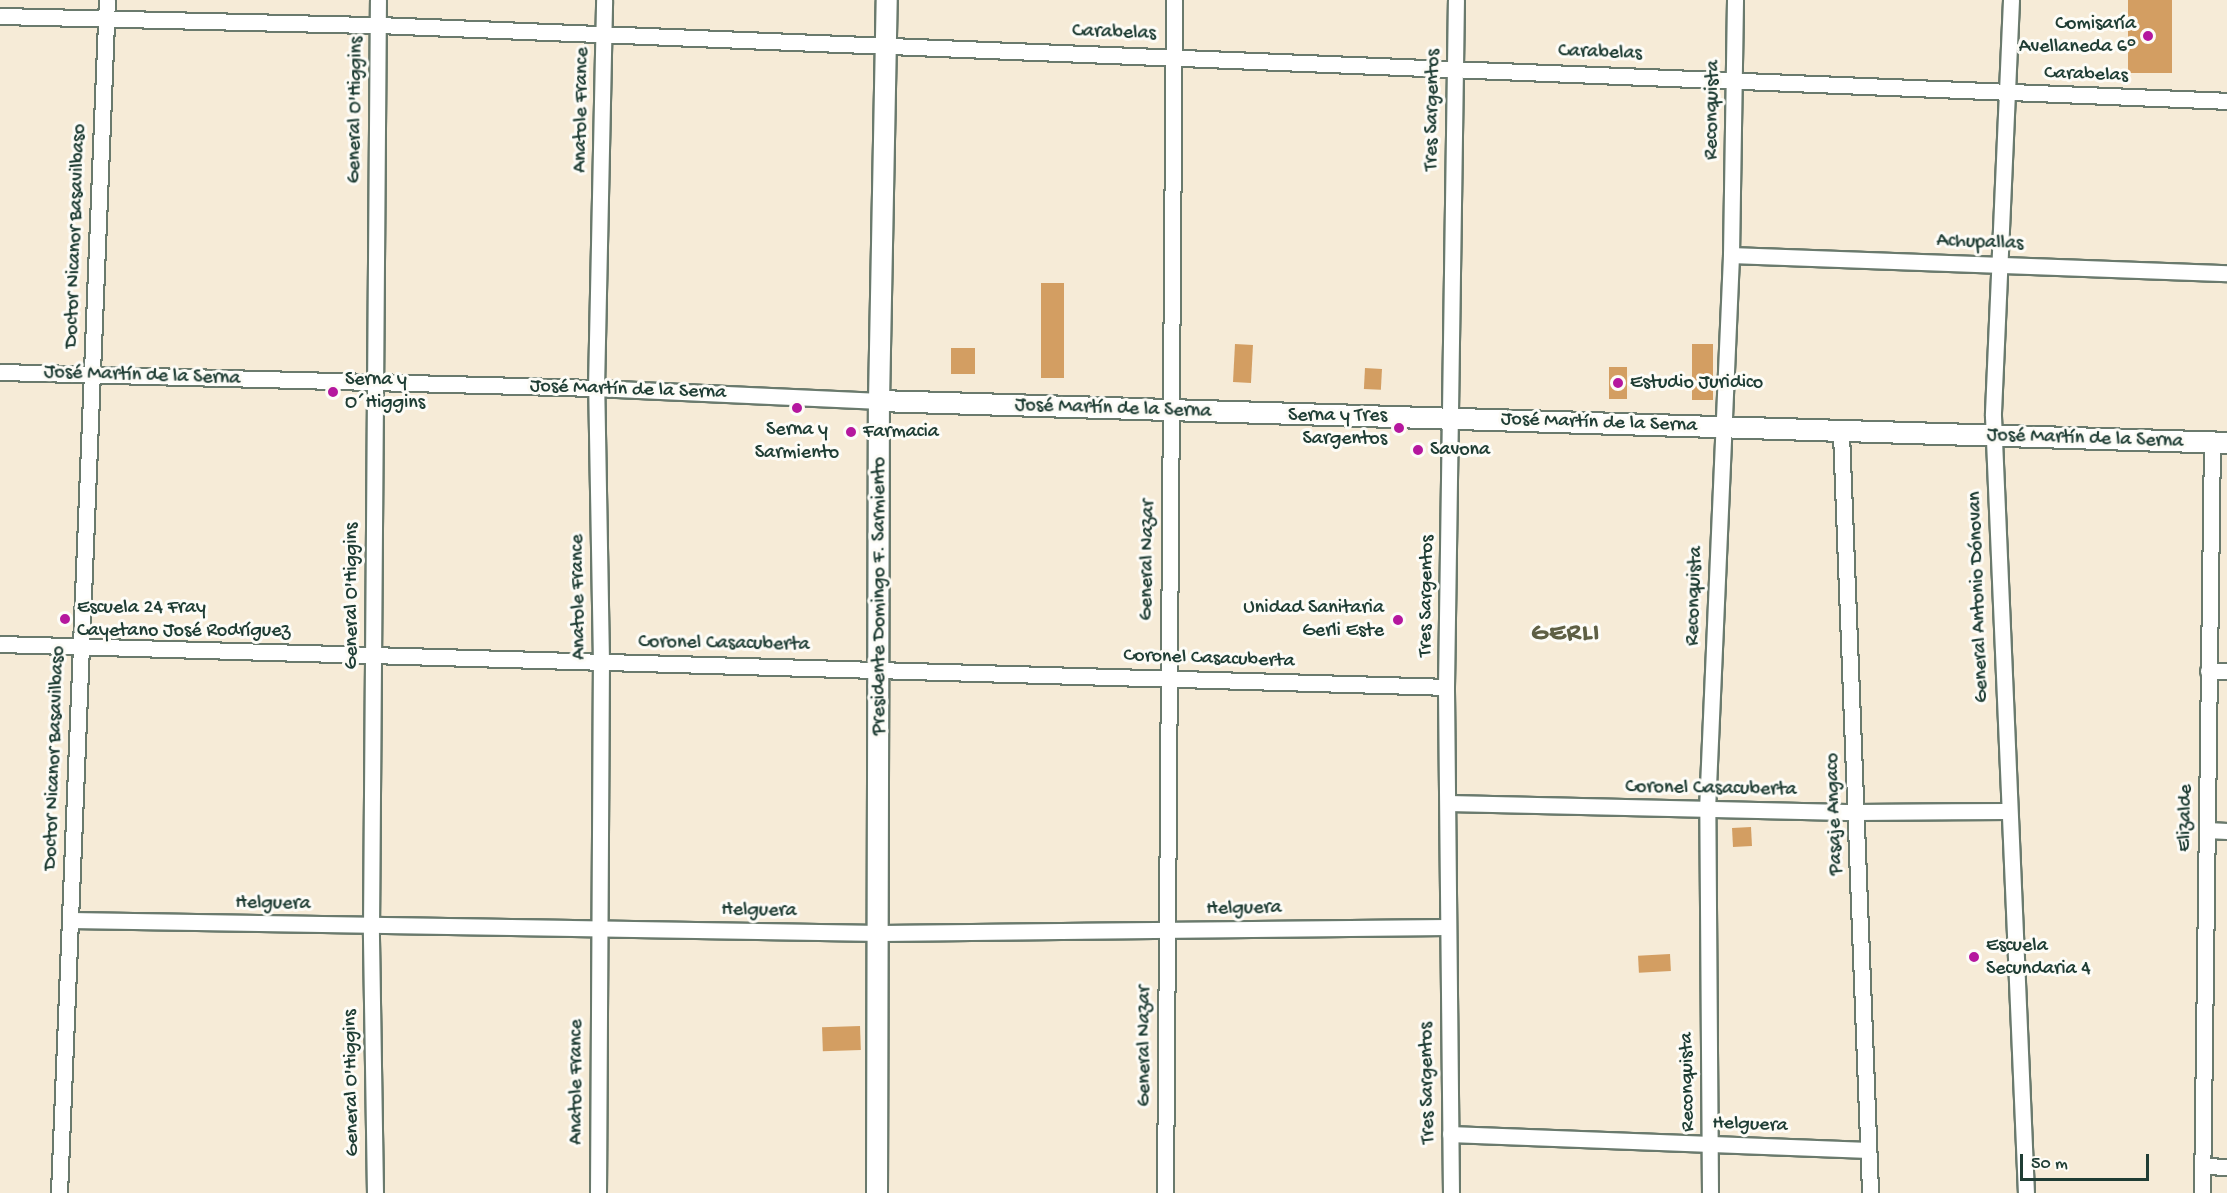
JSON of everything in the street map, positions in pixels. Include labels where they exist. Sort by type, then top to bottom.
[{"type":"street","name":"Doctor Nicanor Basavilbaso","points":[[59,1193],[106,0]]},
{"type":"street","name":"General O'Higgins","points":[[375,1193],[371,928],[378,0]]},
{"type":"street","name":"Anatole France","points":[[598,1193],[601,662],[596,388],[604,0]]},
{"type":"street","name":"Presidente Domingo F. Sarmiento","points":[[877,1193],[881,933],[879,401],[887,0]]},
{"type":"street","name":"General Nazar","points":[[1165,1193],[1167,678],[1172,412],[1174,0]]},
{"type":"street","name":"Tres Sargentos","points":[[1451,1193],[1446,687],[1452,418],[1456,0]]},
{"type":"street","name":"Reconquista","points":[[1710,1193],[1707,810],[1731,255],[1735,0]]},
{"type":"street","name":"General Antonio Dónovan","points":[[2011,0],[1994,436],[2008,811],[2026,1193]]},
{"type":"street","name":"Carabelas","points":[[0,16],[378,25],[2227,101]]},
{"type":"street","name":"Achupallas","points":[[1731,255],[2227,273]]},
{"type":"street","name":"José Martín de la Serna","points":[[0,372],[92,373],[374,385],[596,388],[1172,412],[1452,418],[1841,433],[2220,444]]},
{"type":"street","name":"Pasaje Angaco","points":[[1841,433],[1870,1193]]},
{"type":"street","name":"Elizalde","points":[[2202,1193],[2208,671],[2220,444]]},
{"type":"street","name":"Coronel Casacuberta","points":[[0,644],[1446,687]]},
{"type":"street","points":[[2208,671],[2227,671]]},
{"type":"street","name":"Coronel Casacuberta","points":[[1448,803],[1707,810],[2008,811]]},
{"type":"street","points":[[2207,830],[2227,831]]},
{"type":"street","name":"Helguera","points":[[70,920],[371,928],[881,933],[1167,932],[1447,927]]},
{"type":"street","name":"Helguera","points":[[1450,1134],[1868,1150]]},
{"type":"street","points":[[2202,1166],[2227,1167]]},
{"type":"building","name":"Comisaría Avellaneda 6°","points":[[2128,0],[2172,0],[2172,73],[2128,73]]},
{"type":"building","points":[[1041,283],[1064,283],[1064,378],[1041,378]]},
{"type":"building","points":[[1235,344],[1253,345],[1251,383],[1233,382]]},
{"type":"building","points":[[1692,344],[1713,344],[1713,400],[1692,400]]},
{"type":"building","points":[[951,348],[975,348],[975,374],[951,374]]},
{"type":"building","name":"Estudio Juridico","points":[[1609,367],[1627,367],[1627,399],[1609,399]]},
{"type":"building","points":[[1365,368],[1382,369],[1381,390],[1364,389]]},
{"type":"building","points":[[1751,827],[1752,846],[1733,847],[1732,828]]},
{"type":"building","points":[[1670,954],[1671,971],[1639,973],[1638,956]]},
{"type":"building","points":[[860,1026],[861,1050],[823,1051],[822,1027]]},
{"type":"place","name":"Comisaría Avellaneda 6°","points":[[2148,36]]},
{"type":"place","name":"Estudio Juridico","points":[[1618,383]]},
{"type":"place","name":"Serna y O´Higgins","points":[[333,392]]},
{"type":"place","name":"Serna y Sarmiento","points":[[797,408]]},
{"type":"place","name":"Serna y Tres Sargentos","points":[[1399,428]]},
{"type":"place","name":"Farmacia","points":[[851,432]]},
{"type":"place","name":"Savona","points":[[1418,450]]},
{"type":"place","name":"Escuela 24 Fray Cayetano José Rodríguez","points":[[65,619]]},
{"type":"place","name":"Unidad Sanitaria Gerli Este","points":[[1398,620]]},
{"type":"place","name":"Escuela Secundaria 4","points":[[1974,957]]},
{"type":"district","name":"GERLI","points":[[1566,635]]}]
